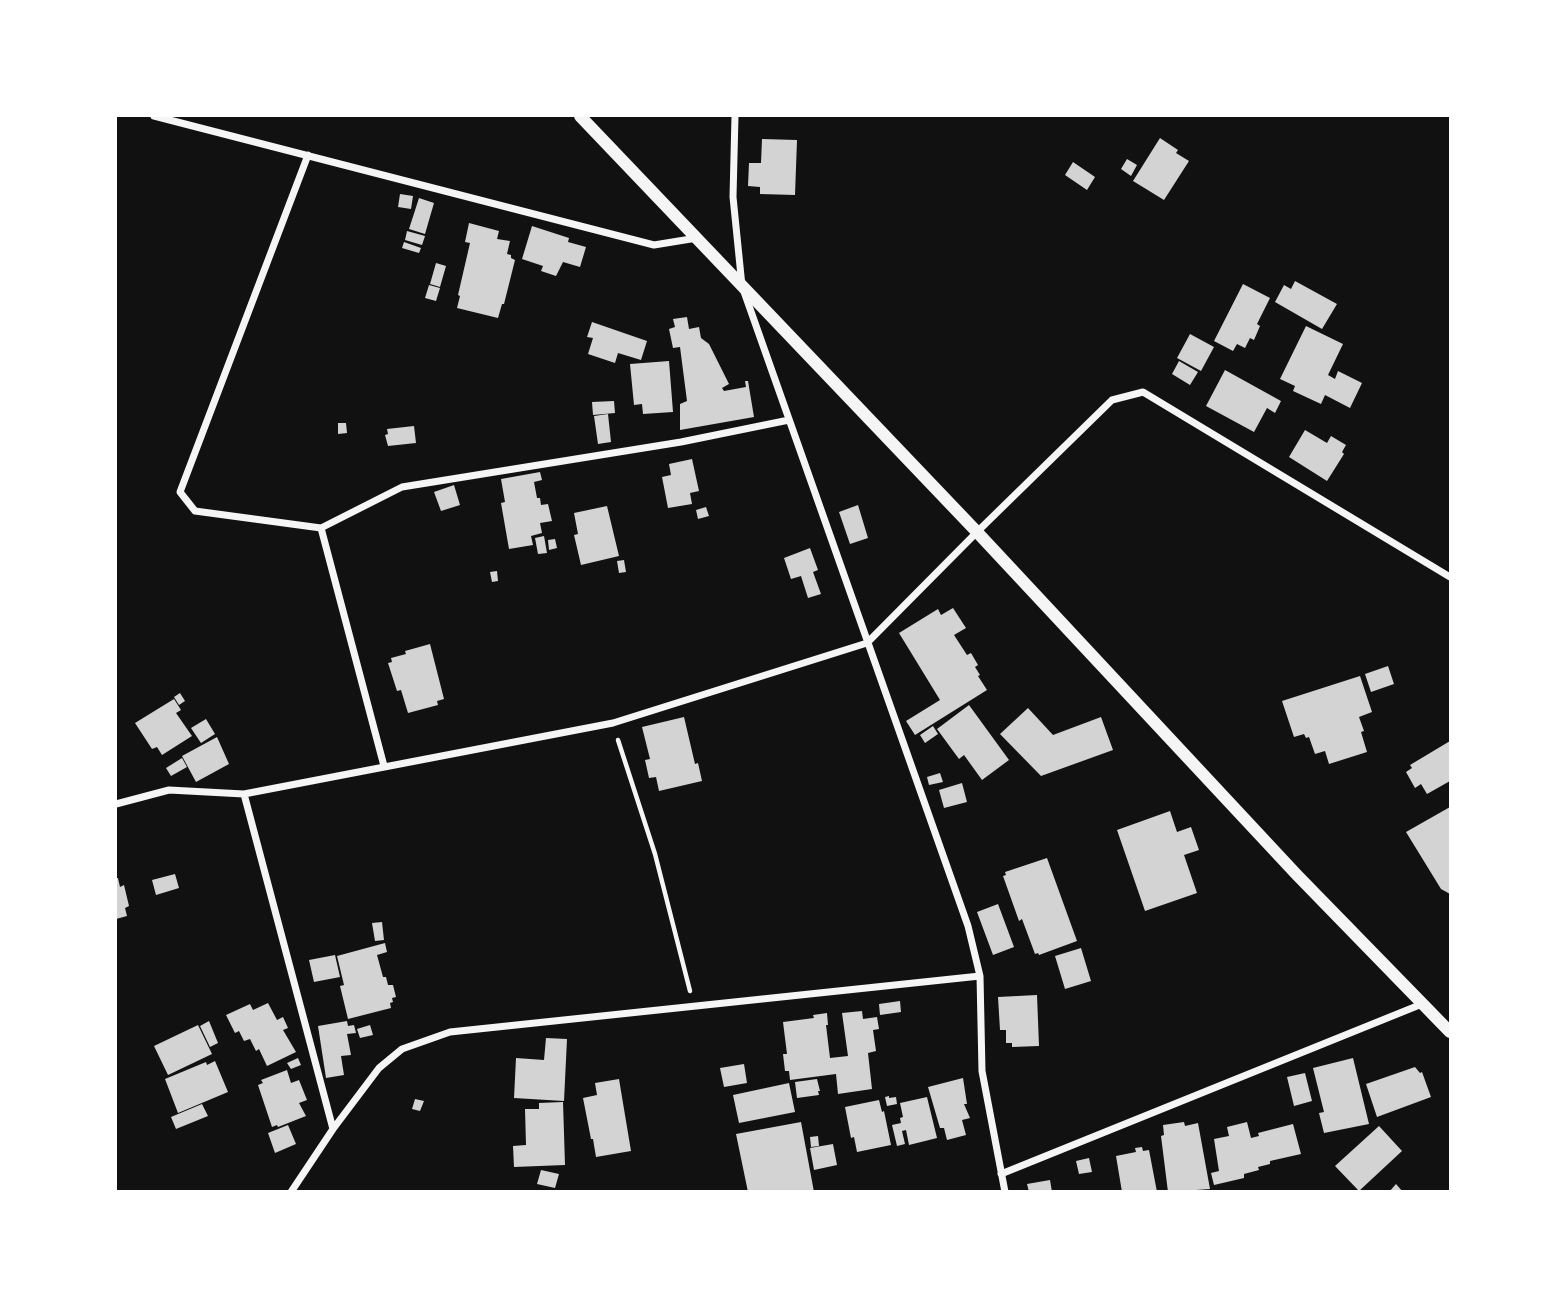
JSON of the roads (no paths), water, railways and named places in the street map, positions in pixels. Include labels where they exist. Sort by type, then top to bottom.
[{"type":"street","points":[[154,116],[654,245],[697,238]]},
{"type":"street","points":[[580,116],[977,531],[1297,875],[1451,1032]]},
{"type":"street","points":[[735,116],[733,197],[742,286],[968,926],[980,976],[982,1071],[1005,1192]]},
{"type":"street","points":[[308,155],[180,492],[195,511],[321,528],[402,487],[681,442],[789,420]]},
{"type":"street","points":[[116,803],[169,790],[244,794],[613,723],[867,643],[1112,400],[1143,392],[1451,577]]},
{"type":"street","points":[[321,528],[384,766]]},
{"type":"street","points":[[244,794],[333,1129]]},
{"type":"street","points":[[291,1192],[333,1129],[379,1068],[402,1049],[450,1032],[980,976]]},
{"type":"street","points":[[1001,1174],[1422,1004]]}]
